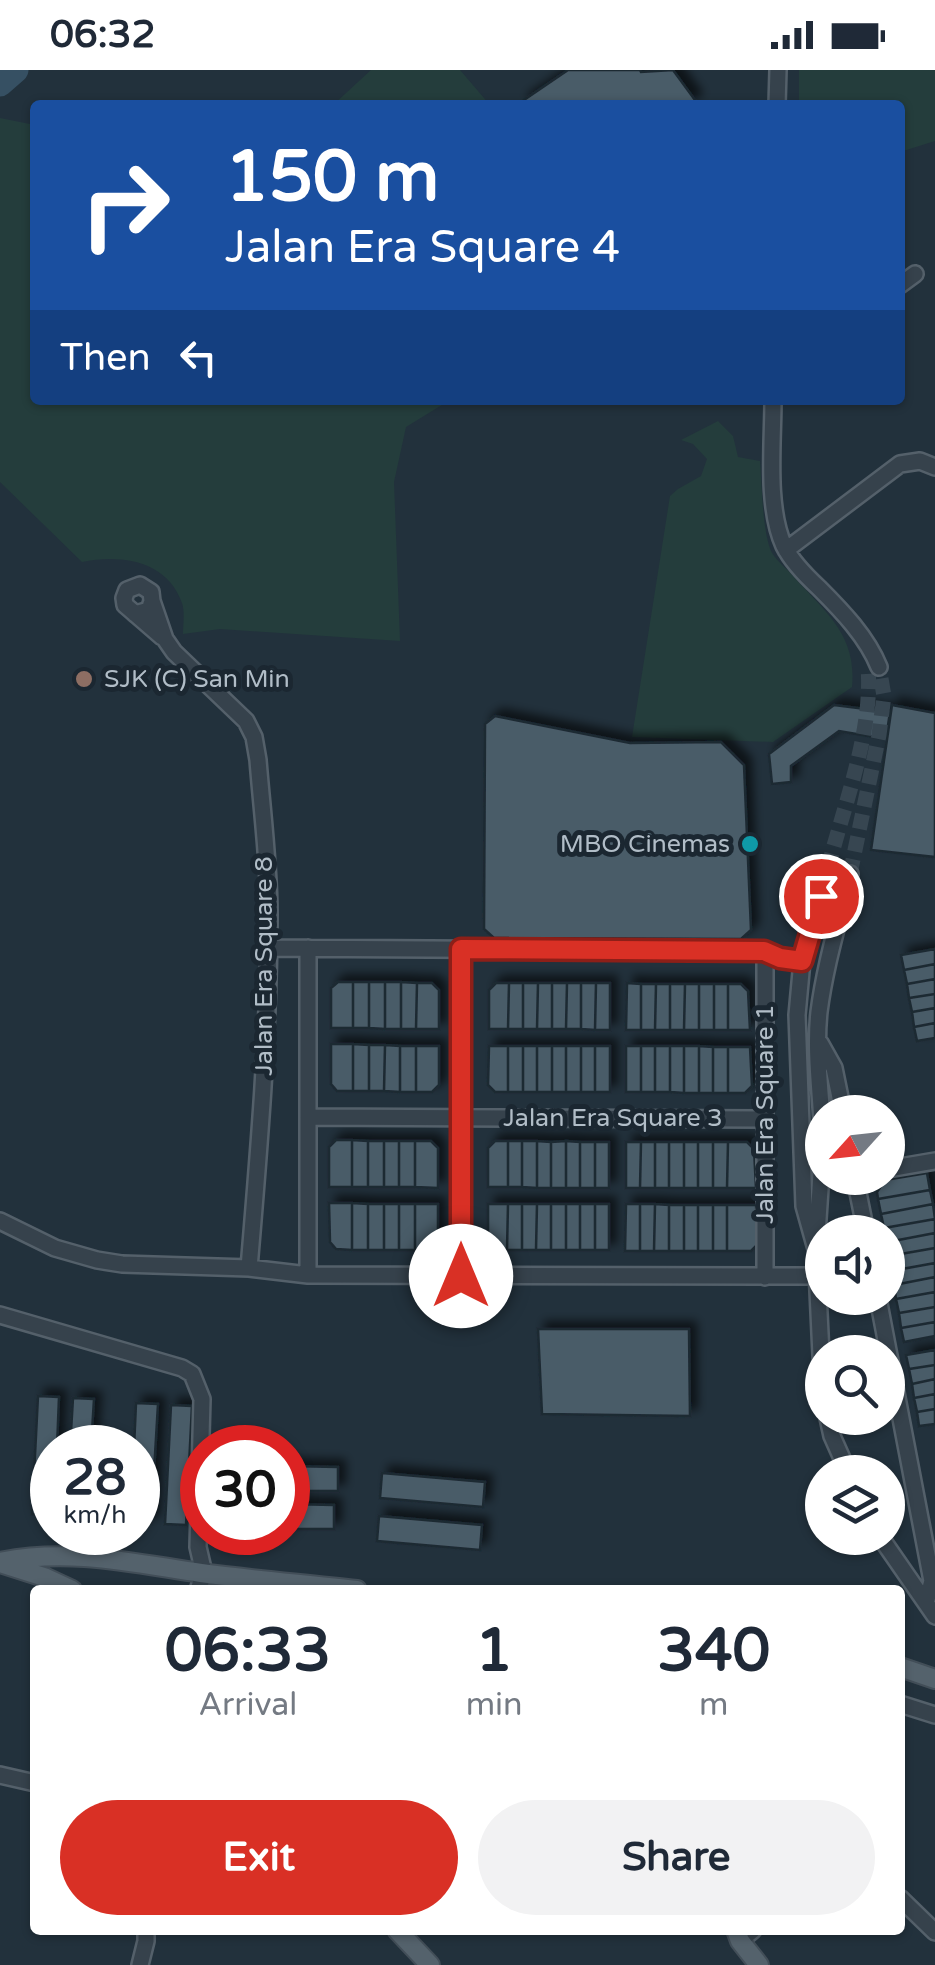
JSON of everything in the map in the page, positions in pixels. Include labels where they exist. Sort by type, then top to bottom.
[{"type":"main road","points":[[0,1563],[34,1556],[108,1558],[201,1582],[259,1585]]},
{"type":"main road","points":[[0,1563],[62,1585]]},
{"type":"main road","points":[[905,1669],[935,1679]]},
{"type":"main road","points":[[402,1935],[430,1965]]},
{"type":"main road","points":[[744,1935],[759,1965]]},
{"type":"street","points":[[778,70],[778,100]]},
{"type":"street","points":[[905,282],[915,274]]},
{"type":"street","points":[[773,405],[776,515],[786,550],[872,649],[873,668]]},
{"type":"street","points":[[786,550],[900,464],[920,461],[935,467]]},
{"type":"street","points":[[144,586],[151,592],[152,601],[145,612],[135,614],[124,602],[125,593],[131,587],[144,586]]},
{"type":"street","name":"Jalan Era Square 8","points":[[152,601],[165,639]]},
{"type":"street","name":"Jalan Era Square 8","points":[[135,614],[246,721],[254,736],[269,910],[262,1118],[249,1268]]},
{"type":"street","points":[[807,1215],[797,1015],[802,961],[828,868]]},
{"type":"street","points":[[821,1095],[819,1014],[850,874]]},
{"type":"street","points":[[268,948],[764,951],[802,961]]},
{"type":"street","name":"Jalan Era Square 8","points":[[308,948],[308,1275]]},
{"type":"street","points":[[461,949],[461,1276]]},
{"type":"street","name":"Jalan Era Square 1","points":[[764,951],[765,1278]]},
{"type":"street","points":[[818,1040],[834,1068],[840,1095]]},
{"type":"street","name":"Jalan Era Square 3","points":[[308,1116],[765,1119]]},
{"type":"street","points":[[905,1166],[935,1160]]},
{"type":"street","points":[[0,1221],[55,1248],[122,1264],[249,1268],[308,1275],[805,1276]]},
{"type":"street","points":[[0,1315],[192,1374],[202,1399],[198,1547],[201,1582]]},
{"type":"street","points":[[881,1315],[932,1581],[930,1610]]},
{"type":"street","points":[[893,1555],[930,1610]]},
{"type":"street","points":[[905,1706],[935,1716]]},
{"type":"street","points":[[0,1775],[30,1783]]},
{"type":"street","points":[[905,1903],[935,1932]]},
{"type":"street","points":[[140,1965],[146,1935]]},
{"type":"green space","points":[[371,70],[460,70],[486,100],[338,100]]},
{"type":"green space","points":[[799,70],[935,70],[935,141],[905,150],[905,100],[799,100]]},
{"type":"green space","points":[[0,118],[30,124],[30,405],[442,405],[406,427],[394,482],[400,641],[220,629],[183,634],[182,603],[165,577],[141,563],[126,560],[82,562],[0,482]]},
{"type":"green space","points":[[718,421],[733,436],[738,457],[760,461],[764,521],[772,553],[827,613],[844,638],[852,668],[852,687],[773,742],[632,737],[670,496],[701,476],[707,459],[693,444],[681,440]]},
{"type":"building","points":[[568,70],[673,70],[695,100],[524,100]]},
{"type":"building","points":[[834,705],[890,712],[886,739],[839,731],[791,766],[791,782],[772,784],[769,754]]},
{"type":"building","points":[[892,705],[935,713],[935,857],[871,850]]},
{"type":"building","points":[[495,716],[630,743],[721,742],[744,765],[751,930],[741,939],[494,938],[484,929],[485,724]]},
{"type":"building","points":[[935,949],[935,964],[904,970],[901,955]]},
{"type":"building","points":[[935,964],[935,979],[907,984],[904,970]]},
{"type":"building","points":[[935,979],[935,994],[909,998],[907,984]]},
{"type":"building","points":[[338,982],[353,982],[353,1028],[331,1028],[331,988]]},
{"type":"building","points":[[353,982],[369,982],[369,1028],[353,1028]]},
{"type":"building","points":[[369,982],[385,982],[385,1029],[369,1028]]},
{"type":"building","points":[[385,982],[401,982],[401,1029],[385,1029]]},
{"type":"building","points":[[401,982],[417,983],[416,1029],[401,1029]]},
{"type":"building","points":[[417,983],[432,983],[439,990],[439,1029],[416,1029]]},
{"type":"building","points":[[496,983],[509,983],[508,1029],[489,1029],[489,990]]},
{"type":"building","points":[[509,983],[523,983],[523,1029],[508,1029]]},
{"type":"building","points":[[523,983],[538,983],[537,1029],[523,1029]]},
{"type":"building","points":[[538,983],[552,983],[552,1029],[537,1029]]},
{"type":"building","points":[[552,983],[567,983],[566,1029],[552,1029]]},
{"type":"building","points":[[567,983],[581,983],[581,1029],[566,1029]]},
{"type":"building","points":[[581,983],[596,983],[595,1030],[581,1029]]},
{"type":"building","points":[[596,983],[610,983],[610,1030],[595,1030]]},
{"type":"building","points":[[627,983],[641,984],[641,1030],[626,1030]]},
{"type":"building","points":[[641,984],[656,984],[655,1030],[641,1030]]},
{"type":"building","points":[[656,984],[670,984],[670,1030],[655,1030]]},
{"type":"building","points":[[670,984],[685,984],[684,1030],[670,1030]]},
{"type":"building","points":[[685,984],[699,984],[699,1030],[684,1030]]},
{"type":"building","points":[[699,984],[714,984],[714,1030],[699,1030]]},
{"type":"building","points":[[714,984],[728,984],[728,1030],[714,1030]]},
{"type":"building","points":[[728,984],[741,984],[748,991],[750,1030],[728,1030]]},
{"type":"building","points":[[935,994],[935,1008],[912,1012],[909,998]]},
{"type":"building","points":[[935,1008],[935,1023],[914,1027],[912,1012]]},
{"type":"building","points":[[935,1023],[935,1038],[917,1041],[914,1027]]},
{"type":"building","points":[[331,1044],[353,1044],[353,1091],[337,1091],[331,1084]]},
{"type":"building","points":[[353,1044],[369,1045],[369,1091],[353,1091]]},
{"type":"building","points":[[369,1045],[385,1045],[384,1091],[369,1091]]},
{"type":"building","points":[[385,1045],[400,1046],[400,1092],[384,1091]]},
{"type":"building","points":[[400,1046],[416,1046],[416,1092],[400,1092]]},
{"type":"building","points":[[416,1046],[439,1046],[439,1085],[432,1092],[416,1092]]},
{"type":"building","points":[[489,1046],[508,1046],[508,1092],[495,1092],[488,1085]]},
{"type":"building","points":[[508,1046],[523,1046],[523,1092],[508,1092]]},
{"type":"building","points":[[523,1046],[537,1046],[537,1092],[523,1092]]},
{"type":"building","points":[[537,1046],[552,1046],[552,1092],[537,1092]]},
{"type":"building","points":[[552,1046],[566,1046],[566,1092],[552,1092]]},
{"type":"building","points":[[566,1046],[581,1046],[581,1092],[566,1092]]},
{"type":"building","points":[[581,1046],[595,1046],[595,1092],[581,1092]]},
{"type":"building","points":[[595,1046],[610,1046],[610,1092],[595,1092]]},
{"type":"building","points":[[626,1046],[641,1046],[641,1092],[626,1092]]},
{"type":"building","points":[[641,1046],[655,1046],[655,1092],[641,1092]]},
{"type":"building","points":[[655,1046],[670,1046],[670,1092],[655,1092]]},
{"type":"building","points":[[670,1046],[684,1046],[684,1093],[670,1092]]},
{"type":"building","points":[[684,1046],[699,1046],[699,1093],[684,1093]]},
{"type":"building","points":[[699,1046],[713,1047],[713,1093],[699,1093]]},
{"type":"building","points":[[713,1047],[728,1047],[728,1093],[713,1093]]},
{"type":"building","points":[[728,1047],[750,1047],[752,1086],[745,1093],[728,1093]]},
{"type":"building","points":[[336,1140],[352,1140],[352,1187],[329,1187],[329,1147]]},
{"type":"building","points":[[352,1140],[368,1141],[368,1187],[352,1187]]},
{"type":"building","points":[[368,1141],[384,1141],[384,1187],[368,1187]]},
{"type":"building","points":[[384,1141],[399,1141],[399,1187],[384,1187]]},
{"type":"building","points":[[399,1141],[415,1141],[415,1187],[399,1187]]},
{"type":"building","points":[[415,1141],[431,1141],[438,1148],[438,1188],[415,1187]]},
{"type":"building","points":[[495,1141],[508,1141],[508,1187],[488,1187],[488,1148]]},
{"type":"building","points":[[508,1141],[522,1141],[522,1187],[508,1187]]},
{"type":"building","points":[[522,1141],[537,1141],[537,1188],[522,1187]]},
{"type":"building","points":[[537,1141],[551,1142],[551,1188],[537,1188]]},
{"type":"building","points":[[566,1141],[566,1188],[551,1188],[551,1142]]},
{"type":"building","points":[[566,1141],[580,1142],[580,1188],[566,1188]]},
{"type":"building","points":[[580,1142],[595,1142],[595,1188],[580,1188]]},
{"type":"building","points":[[595,1142],[609,1142],[609,1188],[595,1188]]},
{"type":"building","points":[[626,1142],[641,1142],[640,1188],[626,1188]]},
{"type":"building","points":[[641,1142],[655,1142],[655,1188],[640,1188]]},
{"type":"building","points":[[655,1142],[669,1142],[669,1188],[655,1188]]},
{"type":"building","points":[[669,1142],[684,1142],[684,1188],[669,1188]]},
{"type":"building","points":[[684,1142],[698,1142],[698,1188],[684,1188]]},
{"type":"building","points":[[698,1142],[713,1142],[713,1188],[698,1188]]},
{"type":"building","points":[[713,1142],[728,1142],[727,1188],[713,1188]]},
{"type":"building","points":[[728,1142],[747,1142],[754,1149],[756,1188],[727,1188]]},
{"type":"building","points":[[927,1173],[930,1190],[905,1194],[905,1177]]},
{"type":"building","points":[[930,1190],[933,1204],[881,1214],[878,1199]]},
{"type":"building","points":[[329,1203],[352,1203],[352,1250],[336,1249],[330,1242]]},
{"type":"building","points":[[352,1203],[368,1204],[368,1250],[352,1250]]},
{"type":"building","points":[[368,1204],[384,1204],[384,1250],[368,1250]]},
{"type":"building","points":[[384,1204],[399,1204],[399,1250],[384,1250]]},
{"type":"building","points":[[399,1204],[415,1204],[415,1250],[399,1250]]},
{"type":"building","points":[[415,1204],[438,1204],[438,1243],[431,1250],[415,1250]]},
{"type":"building","points":[[488,1204],[508,1204],[507,1250],[495,1250],[488,1243]]},
{"type":"building","points":[[508,1204],[522,1204],[522,1250],[507,1250]]},
{"type":"building","points":[[522,1204],[537,1204],[536,1250],[522,1250]]},
{"type":"building","points":[[537,1204],[551,1204],[551,1250],[536,1250]]},
{"type":"building","points":[[551,1204],[566,1204],[566,1250],[551,1250]]},
{"type":"building","points":[[566,1204],[580,1204],[580,1250],[566,1250]]},
{"type":"building","points":[[580,1204],[595,1204],[595,1250],[580,1250]]},
{"type":"building","points":[[595,1204],[609,1204],[609,1250],[595,1250]]},
{"type":"building","points":[[626,1204],[640,1204],[640,1251],[625,1251]]},
{"type":"building","points":[[640,1204],[655,1204],[654,1251],[640,1251]]},
{"type":"building","points":[[655,1204],[669,1205],[669,1251],[654,1251]]},
{"type":"building","points":[[933,1204],[935,1219],[905,1224],[905,1215],[881,1214]]},
{"type":"building","points":[[669,1205],[684,1205],[684,1251],[669,1251]]},
{"type":"building","points":[[684,1205],[698,1205],[698,1251],[684,1251]]},
{"type":"building","points":[[698,1205],[713,1205],[713,1251],[698,1251]]},
{"type":"building","points":[[713,1205],[727,1205],[727,1251],[713,1251]]},
{"type":"building","points":[[727,1205],[756,1205],[758,1244],[751,1251],[727,1251]]},
{"type":"building","points":[[935,1219],[935,1233],[905,1239],[905,1224]]},
{"type":"building","points":[[935,1233],[935,1248],[905,1253],[905,1239]]},
{"type":"building","points":[[935,1248],[935,1263],[905,1268],[905,1253]]},
{"type":"building","points":[[935,1263],[935,1277],[905,1283],[905,1268]]},
{"type":"building","points":[[935,1277],[935,1292],[905,1297],[905,1283]]},
{"type":"building","points":[[935,1292],[935,1307],[905,1312],[905,1297]]},
{"type":"building","points":[[935,1307],[935,1322],[901,1328],[899,1315]]},
{"type":"building","points":[[935,1322],[935,1336],[905,1342],[901,1328]]},
{"type":"building","points":[[538,1329],[689,1329],[690,1416],[542,1414]]},
{"type":"building","points":[[935,1350],[935,1365],[909,1369],[906,1355]]},
{"type":"building","points":[[935,1365],[935,1379],[912,1384],[909,1369]]},
{"type":"building","points":[[935,1379],[935,1394],[914,1398],[912,1384]]},
{"type":"building","points":[[935,1394],[935,1409],[917,1412],[914,1398]]},
{"type":"building","points":[[38,1396],[59,1397],[58,1425],[37,1425]]},
{"type":"building","points":[[73,1398],[94,1399],[92,1425],[71,1425]]},
{"type":"building","points":[[136,1403],[158,1404],[157,1425],[135,1425]]},
{"type":"building","points":[[171,1405],[192,1406],[191,1425],[180,1425],[180,1525],[165,1524]]},
{"type":"building","points":[[935,1409],[935,1424],[919,1426],[917,1412]]},
{"type":"building","points":[[310,1466],[338,1467],[338,1491],[310,1491]]},
{"type":"building","points":[[382,1473],[485,1482],[483,1507],[380,1498]]},
{"type":"building","points":[[310,1504],[334,1505],[334,1529],[310,1529]]},
{"type":"building","points":[[379,1516],[482,1525],[480,1550],[377,1541]]},
{"type":"waterway","points":[[0,84],[16,70]]},
{"type":"tunnel","points":[[850,874],[879,735],[884,696],[879,667]]},
{"type":"tunnel","points":[[828,868],[862,743],[868,668]]},
{"type":"place","name":"SJK (C) San Min","points":[[84,679]]},
{"type":"place","name":"MBO Cinemas","points":[[750,844]]},
{"type":"route","points":[[461,1276],[461,949],[764,951],[802,961],[821,896]]}]
